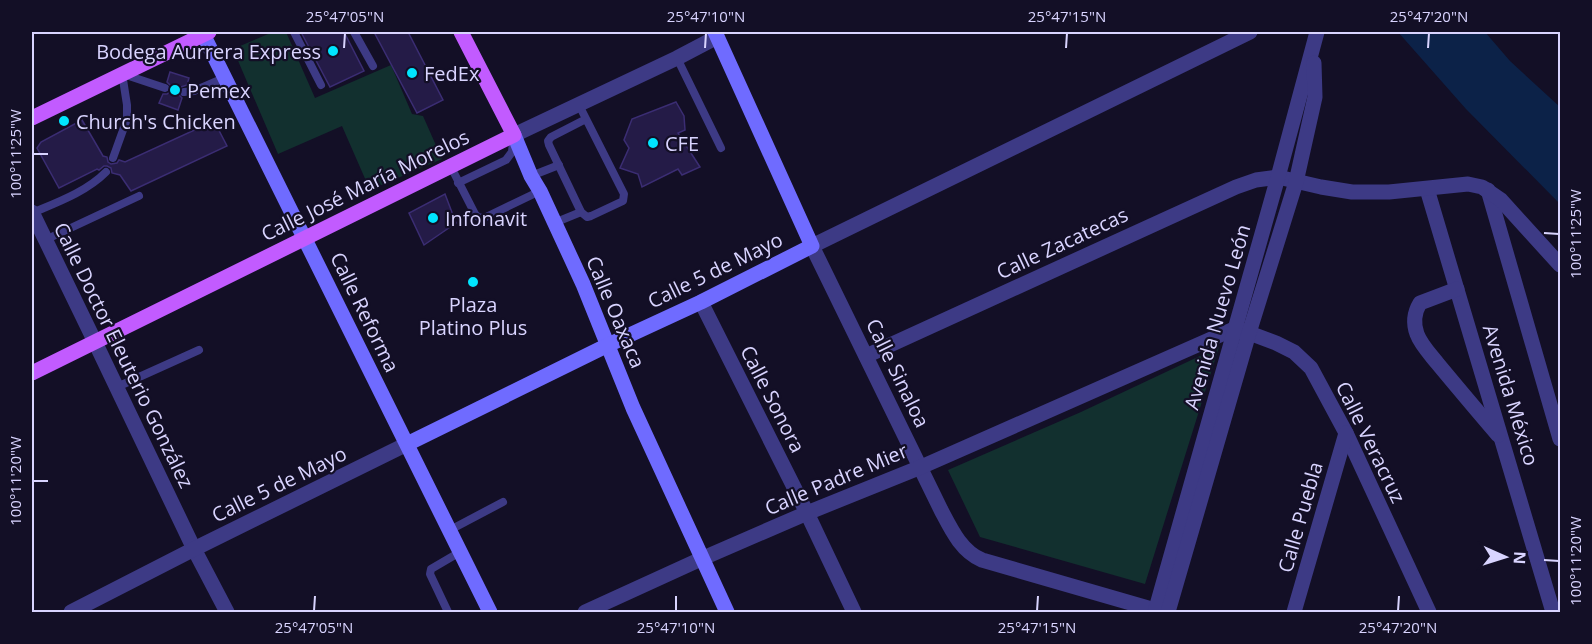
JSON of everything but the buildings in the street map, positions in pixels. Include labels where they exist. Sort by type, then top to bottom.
[{"type":"main road","name":"Calle Oaxaca","points":[[461,32],[514,135]]},
{"type":"main road","points":[[32,118],[205,33]]},
{"type":"main road","name":"Calle José María Morelos","points":[[32,373],[514,135]]},
{"type":"street","name":"Calle 5 de Mayo","points":[[71,612],[608,345],[701,302],[1250,32]]},
{"type":"street","name":"Calle Reforma","points":[[205,33],[224,78],[490,612]]},
{"type":"street","name":"Calle José María Morelos","points":[[514,135],[677,58],[716,34]]},
{"type":"street","name":"Calle Sinaloa","points":[[716,34],[812,246],[951,529],[967,550],[976,557],[1162,607]]},
{"type":"street","points":[[1242,330],[1296,182],[1316,97],[1315,39]]},
{"type":"street","name":"Avenida Nuevo León","points":[[1162,607],[1242,330],[1278,177],[1315,39]]},
{"type":"street","name":"Calle Oaxaca","points":[[514,135],[531,176],[583,284],[633,408],[726,612]]},
{"type":"street","points":[[1278,177],[1352,192],[1427,189],[1468,184],[1482,187],[1501,200],[1560,265]]},
{"type":"street","name":"Calle Zacatecas","points":[[866,356],[1236,187],[1256,180],[1278,177]]},
{"type":"street","name":"Avenida México","points":[[1427,189],[1553,612]]},
{"type":"street","name":"Avenida México","points":[[1488,190],[1560,438]]},
{"type":"street","name":"Calle Doctor Eleuterio González","points":[[32,212],[194,549],[227,612]]},
{"type":"street","points":[[789,257],[800,240],[800,218]]},
{"type":"street","points":[[1457,289],[1420,303],[1415,311],[1415,330],[1418,338],[1444,371],[1502,439]]},
{"type":"street","name":"Calle Sonora","points":[[701,302],[854,612]]},
{"type":"street","name":"Calle Veracruz","points":[[1242,330],[1294,352],[1311,368],[1346,433],[1428,612]]},
{"type":"street","name":"Calle Padre Mier","points":[[585,612],[807,513],[921,467],[1242,330]]},
{"type":"street","name":"Calle Puebla","points":[[1294,612],[1346,433]]},
{"type":"lane","points":[[294,32],[321,85]]},
{"type":"lane","points":[[354,32],[373,66]]},
{"type":"lane","points":[[677,58],[721,148]]},
{"type":"lane","points":[[122,73],[165,88]]},
{"type":"lane","points":[[113,158],[127,119],[122,73]]},
{"type":"lane","points":[[184,92],[194,91],[224,78]]},
{"type":"lane","points":[[579,105],[586,119],[624,197],[623,201],[591,216],[581,212],[548,141],[551,137],[586,119]]},
{"type":"lane","points":[[459,183],[506,160],[512,152],[514,135]]},
{"type":"lane","points":[[531,176],[559,165]]},
{"type":"lane","points":[[451,167],[474,212],[480,218],[540,191]]},
{"type":"lane","points":[[32,212],[69,197],[95,183],[106,172]]},
{"type":"lane","points":[[45,240],[139,196]]},
{"type":"lane","points":[[554,223],[581,212]]},
{"type":"lane","points":[[117,387],[199,350]]},
{"type":"lane","points":[[450,530],[503,502]]},
{"type":"lane","points":[[448,612],[430,574],[431,569],[460,552]]},
{"type":"green space","points":[[273,32],[286,32],[315,98],[391,65],[412,114],[423,116],[442,159],[370,190],[342,126],[278,154],[233,49]]},
{"type":"green space","points":[[1219,347],[1145,584],[980,537],[948,470],[1081,412]]},
{"type":"water","points":[[1398,32],[1485,32],[1510,61],[1560,107],[1560,204],[1466,109]]},
{"type":"place","name":"Bodega Aurrera Express","points":[[333,51]]},
{"type":"place","name":"FedEx","points":[[412,73]]},
{"type":"place","name":"Pemex","points":[[175,90]]},
{"type":"place","name":"Church's Chicken","points":[[64,121]]},
{"type":"place","name":"CFE","points":[[653,143]]},
{"type":"place","name":"Infonavit","points":[[433,218]]},
{"type":"place","name":"Plaza Platino Plus","points":[[473,282]]}]
